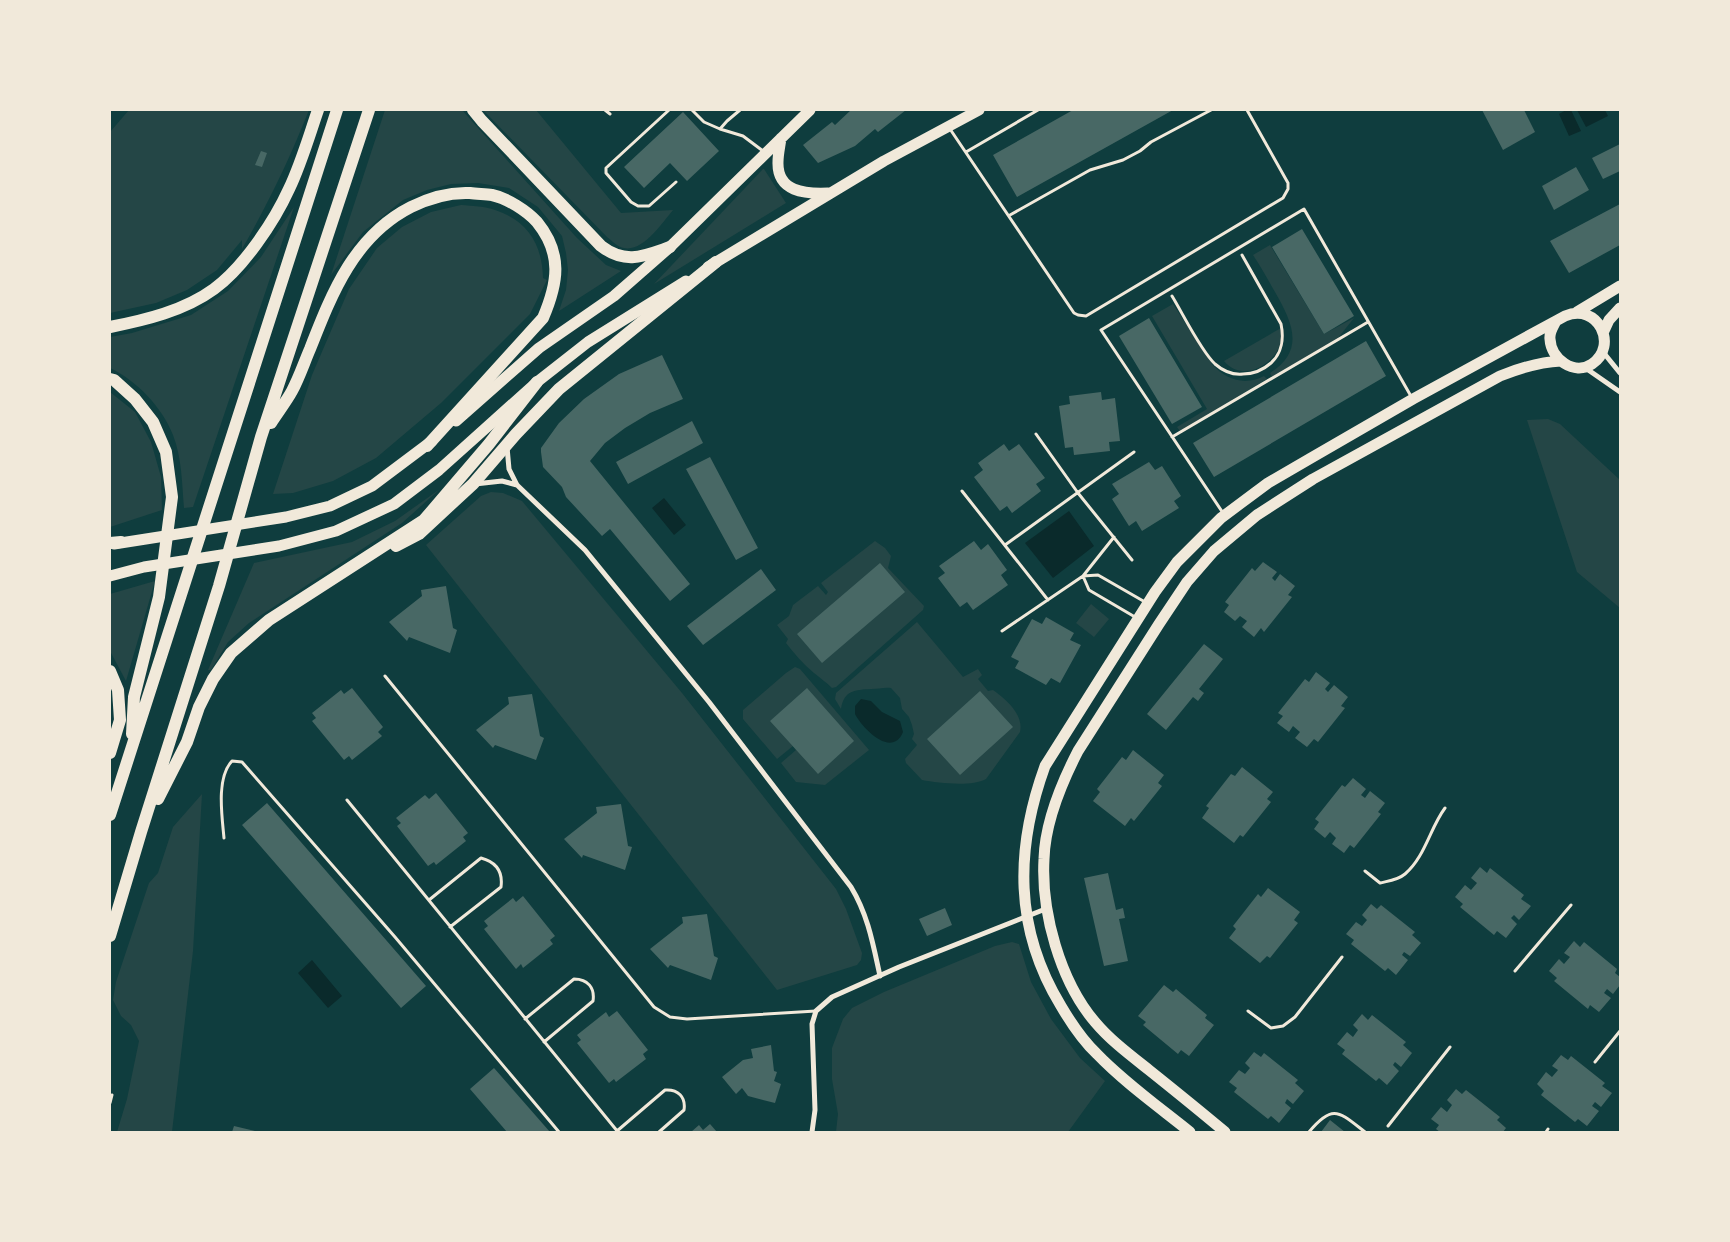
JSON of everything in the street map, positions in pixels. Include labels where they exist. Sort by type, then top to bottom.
[{"type":"highway","points":[[110,327],[156,316],[189,304],[214,290],[235,269],[258,243],[289,189],[318,110]]},
{"type":"highway","points":[[110,815],[336,110]]},
{"type":"highway","points":[[110,936],[219,586],[261,437],[369,110]]},
{"type":"highway","points":[[473,110],[482,122],[601,246],[612,255],[624,258],[643,257],[670,246]]},
{"type":"highway","points":[[261,437],[293,390],[320,323],[345,270],[358,251],[373,235],[401,213],[426,200],[457,192],[494,195],[520,207],[533,217],[543,230],[553,250],[556,271],[552,297],[543,318],[427,446]]},
{"type":"highway","points":[[319,588],[419,534],[474,484],[559,389],[716,262]]},
{"type":"highway","points":[[110,379],[114,380],[134,399],[153,422],[166,452],[172,497],[159,596],[134,697],[130,755]]},
{"type":"highway","points":[[141,832],[187,742],[199,707],[213,679],[231,653],[269,620],[424,520],[489,444],[537,382]]},
{"type":"highway","points":[[110,671],[118,690],[120,720],[110,753]]},
{"type":"main road","points":[[113,544],[286,518],[330,506],[372,486],[427,446],[539,348],[614,296],[670,246],[810,110]]},
{"type":"main road","points":[[110,576],[144,567],[279,546],[336,531],[394,504],[439,470],[537,382],[588,342],[830,193],[979,110]]},
{"type":"main road","points":[[781,138],[778,163],[782,180],[794,190],[810,194],[830,193]]},
{"type":"main road","points":[[1190,1132],[1117,1073],[1082,1038],[1044,977],[1034,950],[1023,892],[1024,855],[1028,823],[1045,766],[1142,611],[1177,562],[1197,540],[1224,516],[1273,480],[1413,399],[1556,321],[1577,312],[1620,286]]},
{"type":"main road","points":[[1603,333],[1609,320],[1620,308]]},
{"type":"main road","points":[[1556,321],[1551,330],[1550,339],[1552,349],[1561,361],[1567,365],[1583,367],[1591,365],[1602,352],[1603,333],[1599,324],[1592,318],[1577,312]]},
{"type":"main road","points":[[1225,1132],[1116,1044],[1095,1022],[1080,1001],[1067,977],[1058,952],[1048,908],[1044,858],[1048,831],[1066,773],[1159,624],[1188,582],[1214,551],[1257,515],[1313,479],[1500,376],[1538,363],[1561,361]]},
{"type":"main road","points":[[1142,611],[1159,624]]},
{"type":"main road","points":[[1165,1112],[1179,1094]]},
{"type":"street","points":[[1602,352],[1620,373]]},
{"type":"street","points":[[1583,367],[1620,392]]},
{"type":"street","points":[[507,445],[509,469],[517,485],[585,550],[709,702],[851,887],[860,902],[868,922],[880,976]]},
{"type":"street","points":[[474,484],[502,481],[517,485]]},
{"type":"street","points":[[812,1132],[815,1110],[812,1024],[816,1012],[832,997],[1026,915],[1048,908]]},
{"type":"lane","points":[[605,110],[610,114]]},
{"type":"lane","points":[[669,110],[606,168],[606,173],[630,202],[644,206],[649,206],[676,182]]},
{"type":"lane","points":[[692,110],[704,122],[743,136],[766,153]]},
{"type":"lane","points":[[720,129],[727,120],[740,110]]},
{"type":"lane","points":[[966,152],[1038,110]]},
{"type":"lane","points":[[1010,215],[1090,170],[1123,160],[1151,142],[1211,110]]},
{"type":"lane","points":[[949,126],[1074,313],[1088,316],[1284,198],[1288,189],[1288,183],[1247,110]]},
{"type":"lane","points":[[1224,516],[1101,330],[1304,209],[1413,399]]},
{"type":"lane","points":[[1172,437],[1368,322]]},
{"type":"lane","points":[[1036,434],[1078,492],[1132,560]]},
{"type":"lane","points":[[1005,545],[1134,452]]},
{"type":"lane","points":[[962,491],[1048,600]]},
{"type":"lane","points":[[1002,631],[1083,576],[1114,537]]},
{"type":"lane","points":[[1083,576],[1098,575],[1142,611]]},
{"type":"lane","points":[[1083,576],[1089,590],[1142,611]]},
{"type":"lane","points":[[385,676],[654,1007],[670,1017],[687,1019],[816,1012]]},
{"type":"lane","points":[[224,838],[222,799],[226,767],[232,761],[242,762],[395,937],[559,1132]]},
{"type":"lane","points":[[347,800],[618,1131],[665,1090],[674,1091],[682,1096],[684,1110],[659,1132]]},
{"type":"lane","points":[[1364,871],[1380,883],[1395,880],[1405,874],[1422,853],[1437,818],[1445,808]]},
{"type":"lane","points":[[428,900],[481,858],[492,862],[496,866],[501,876],[501,886],[450,926]]},
{"type":"lane","points":[[1515,972],[1571,905]]},
{"type":"lane","points":[[1248,1012],[1271,1028],[1283,1026],[1295,1017],[1342,957]]},
{"type":"lane","points":[[526,1019],[574,979],[584,980],[591,986],[593,1001],[544,1042]]},
{"type":"lane","points":[[1595,1062],[1620,1031]]},
{"type":"lane","points":[[1388,1126],[1450,1047]]},
{"type":"lane","points":[[110,1103],[112,1096]]},
{"type":"lane","points":[[1309,1132],[1318,1121],[1329,1113],[1342,1114],[1365,1132]]},
{"type":"path","points":[[1168,290],[1206,353],[1216,365],[1223,370],[1239,374],[1254,373],[1262,370],[1275,360],[1282,346],[1281,324],[1238,248]]},
{"type":"shaded area","points":[[129,110],[309,110],[278,181],[242,249],[242,240],[217,270],[187,290],[156,303],[110,313],[110,132]]},
{"type":"shaded area","points":[[385,110],[462,110],[577,238],[606,265],[621,271],[559,311],[566,290],[568,270],[562,236],[538,207],[509,188],[478,183],[451,184],[427,190],[403,200],[363,232],[331,275]]},
{"type":"shaded area","points":[[483,110],[536,110],[621,213],[673,210],[658,229],[638,246],[624,248],[615,244]]},
{"type":"shaded area","points":[[1566,110],[1571,110],[1581,131],[1569,136],[1559,114]]},
{"type":"shaded area","points":[[1577,110],[1605,110],[1608,116],[1586,127]]},
{"type":"shaded area","points":[[763,169],[786,203],[654,284]]},
{"type":"shaded area","points":[[461,205],[495,210],[516,220],[531,235],[540,255],[543,278],[547,280],[530,314],[441,403],[376,458],[333,481],[293,493],[273,494],[312,375],[349,289],[377,248],[402,227],[431,212]]},
{"type":"shaded area","points":[[294,207],[193,507],[184,508],[180,462],[173,435],[162,415],[147,396],[130,380],[110,368],[110,337],[132,333],[191,315],[228,291],[261,257]]},
{"type":"shaded area","points":[[1270,245],[1324,334],[1354,318],[1338,338],[1272,377],[1270,373],[1288,355],[1292,345],[1292,335],[1281,303],[1253,255]]},
{"type":"shaded area","points":[[1173,304],[1217,370],[1236,380],[1250,381],[1264,376],[1267,379],[1180,431],[1177,427],[1207,409],[1152,316]]},
{"type":"shaded area","points":[[1281,328],[1281,339],[1278,349],[1263,366],[1243,371],[1233,368],[1224,361]]},
{"type":"shaded area","points":[[110,392],[135,412],[151,442],[161,477],[162,510],[110,527]]},
{"type":"shaded area","points":[[1548,419],[1560,424],[1620,480],[1620,608],[1577,572],[1527,420]]},
{"type":"shaded area","points":[[440,489],[402,523],[249,623],[228,642],[211,670],[208,670],[254,563],[352,542],[395,521]]},
{"type":"shaded area","points":[[491,492],[503,493],[522,501],[682,693],[836,889],[846,909],[862,953],[861,960],[857,965],[777,990],[426,545],[481,496]]},
{"type":"shaded area","points":[[664,498],[686,525],[674,535],[652,508]]},
{"type":"shaded area","points":[[1069,511],[1094,546],[1053,578],[1025,543]]},
{"type":"shaded area","points":[[875,541],[885,548],[891,556],[888,568],[924,606],[923,610],[836,687],[832,688],[795,655],[786,643],[788,639],[777,625],[789,616],[793,605],[818,586],[826,595],[828,592],[821,583]]},
{"type":"shaded area","points":[[155,581],[126,681],[110,651],[110,594]]},
{"type":"shaded area","points":[[1091,604],[1109,619],[1094,637],[1076,623]]},
{"type":"shaded area","points":[[917,622],[963,677],[978,669],[982,675],[978,679],[988,691],[993,690],[1017,714],[1021,726],[1020,732],[986,779],[964,784],[922,780],[906,763],[905,759],[917,745],[912,739],[914,734],[909,717],[902,709],[900,698],[891,688],[851,692],[842,703],[841,709],[835,699],[836,693]]},
{"type":"shaded area","points":[[795,667],[800,669],[869,750],[825,785],[796,782],[781,763],[796,750],[793,746],[777,759],[743,719],[743,710]]},
{"type":"shaded area","points":[[861,699],[871,701],[882,712],[900,721],[903,732],[898,740],[892,743],[885,742],[864,727],[855,714],[855,706]]},
{"type":"shaded area","points":[[202,794],[193,951],[172,1132],[117,1132],[127,1099],[139,1041],[131,1025],[121,1016],[113,1000],[116,982],[149,883],[158,873],[173,827]]},
{"type":"shaded area","points":[[1012,942],[1019,944],[1031,982],[1051,1019],[1080,1058],[1105,1081],[1068,1132],[836,1132],[838,1114],[832,1079],[832,1048],[843,1019],[852,1008],[884,992],[995,946]]},
{"type":"shaded area","points":[[312,960],[342,996],[328,1008],[298,973]]},
{"type":"building","points":[[851,110],[906,110],[878,132],[875,129],[855,146],[818,163],[803,145],[832,122],[835,125]]},
{"type":"building","points":[[1073,110],[1173,110],[1017,197],[993,155]]},
{"type":"building","points":[[1482,110],[1524,110],[1535,132],[1503,150]]},
{"type":"building","points":[[683,112],[719,151],[687,181],[670,163],[644,188],[624,167]]},
{"type":"building","points":[[1620,144],[1620,171],[1603,179],[1592,158]]},
{"type":"building","points":[[261,151],[267,153],[262,167],[255,165]]},
{"type":"building","points":[[1576,167],[1589,190],[1554,210],[1542,186]]},
{"type":"building","points":[[1620,204],[1620,245],[1569,273],[1550,241]]},
{"type":"building","points":[[1302,229],[1354,316],[1324,334],[1272,247]]},
{"type":"building","points":[[1149,318],[1202,407],[1172,424],[1119,336]]},
{"type":"building","points":[[1366,341],[1386,376],[1214,477],[1193,443]]},
{"type":"building","points":[[662,355],[683,399],[650,413],[625,428],[605,443],[590,461],[690,584],[670,601],[610,529],[602,536],[566,497],[562,487],[543,467],[541,452],[541,448],[559,423],[584,399],[619,374]]},
{"type":"building","points":[[1101,392],[1102,400],[1115,398],[1120,441],[1109,442],[1110,451],[1074,455],[1073,447],[1065,448],[1059,406],[1070,404],[1069,396]]},
{"type":"building","points":[[692,421],[703,443],[628,484],[616,462]]},
{"type":"building","points":[[1004,444],[1009,451],[1019,444],[1045,478],[1036,484],[1041,491],[1012,513],[1007,506],[1000,511],[974,477],[983,470],[978,463]]},
{"type":"building","points":[[710,457],[758,548],[736,560],[686,469]]},
{"type":"building","points":[[1149,462],[1155,470],[1162,466],[1181,496],[1174,501],[1179,508],[1142,531],[1136,521],[1129,526],[1112,499],[1119,494],[1112,484]]},
{"type":"building","points":[[974,541],[981,550],[988,544],[1007,570],[1001,575],[1008,585],[973,610],[967,602],[960,607],[938,578],[945,573],[939,566]]},
{"type":"building","points":[[1263,562],[1277,572],[1272,578],[1275,581],[1280,574],[1295,586],[1288,595],[1292,597],[1264,632],[1261,628],[1254,637],[1242,627],[1247,621],[1240,616],[1235,621],[1224,612],[1229,605],[1225,602],[1252,568],[1255,571]]},
{"type":"building","points":[[880,563],[905,592],[822,663],[797,634]]},
{"type":"building","points":[[761,569],[776,590],[703,645],[687,626]]},
{"type":"building","points":[[446,586],[453,628],[457,630],[450,653],[409,637],[407,641],[389,622],[422,596],[421,590]]},
{"type":"building","points":[[1046,617],[1074,633],[1070,640],[1081,645],[1060,683],[1051,678],[1046,685],[1015,668],[1019,661],[1011,657],[1032,619],[1042,624]]},
{"type":"building","points":[[1204,644],[1223,659],[1199,689],[1204,693],[1198,701],[1193,697],[1166,730],[1147,714]]},
{"type":"building","points":[[1316,672],[1330,683],[1325,689],[1328,692],[1334,685],[1348,697],[1341,706],[1345,708],[1318,742],[1314,739],[1307,747],[1295,738],[1300,732],[1293,726],[1289,732],[1277,723],[1283,716],[1278,713],[1305,679],[1309,682]]},
{"type":"building","points":[[352,688],[383,727],[378,732],[382,736],[352,760],[349,756],[344,760],[312,721],[316,718],[312,713],[341,690],[344,694]]},
{"type":"building","points":[[807,688],[854,741],[818,774],[770,721]]},
{"type":"building","points":[[980,691],[1013,727],[960,775],[927,739]]},
{"type":"building","points":[[532,694],[540,736],[544,738],[536,760],[495,745],[493,748],[476,730],[509,704],[508,697]]},
{"type":"building","points":[[1133,750],[1164,775],[1158,783],[1162,786],[1134,821],[1131,818],[1125,826],[1093,801],[1100,792],[1097,789],[1122,757],[1126,760]]},
{"type":"building","points":[[1242,767],[1273,792],[1267,799],[1271,802],[1243,837],[1240,835],[1234,843],[1202,818],[1209,808],[1206,806],[1231,774],[1235,776]]},
{"type":"building","points":[[1353,778],[1366,789],[1361,795],[1365,798],[1370,791],[1385,803],[1378,812],[1381,814],[1354,848],[1350,845],[1344,853],[1332,844],[1336,838],[1330,832],[1325,838],[1314,829],[1319,822],[1315,819],[1342,785],[1345,787]]},
{"type":"building","points":[[436,793],[468,833],[463,837],[466,841],[436,865],[434,862],[428,866],[397,826],[401,823],[396,818],[425,795],[429,799]]},
{"type":"building","points":[[267,803],[426,986],[401,1008],[242,825]]},
{"type":"building","points":[[621,804],[628,846],[632,847],[625,870],[583,855],[582,858],[564,839],[597,813],[596,807]]},
{"type":"building","points":[[1480,867],[1487,873],[1490,868],[1524,895],[1521,899],[1531,906],[1519,920],[1514,915],[1511,918],[1517,924],[1506,938],[1497,931],[1494,935],[1460,907],[1463,904],[1455,897],[1465,885],[1471,890],[1477,883],[1471,878]]},
{"type":"building","points":[[1108,873],[1116,910],[1123,908],[1125,918],[1119,919],[1128,961],[1104,966],[1084,878]]},
{"type":"building","points":[[1268,888],[1300,912],[1294,920],[1298,923],[1270,958],[1267,956],[1260,963],[1229,938],[1236,929],[1233,926],[1258,894],[1261,897]]},
{"type":"building","points":[[523,896],[555,936],[550,940],[553,944],[523,968],[521,964],[516,969],[484,929],[488,926],[484,921],[513,898],[516,902]]},
{"type":"building","points":[[1371,904],[1377,909],[1381,905],[1415,932],[1412,935],[1421,943],[1410,956],[1404,952],[1402,955],[1408,960],[1396,975],[1388,968],[1385,971],[1351,944],[1354,940],[1346,934],[1356,922],[1362,926],[1367,920],[1362,915]]},
{"type":"building","points":[[945,908],[952,925],[927,936],[919,919]]},
{"type":"building","points":[[707,914],[714,956],[718,958],[711,980],[670,965],[668,968],[650,949],[683,923],[682,917]]},
{"type":"building","points":[[1574,941],[1580,947],[1584,942],[1617,969],[1615,973],[1620,977],[1620,985],[1613,994],[1607,989],[1604,993],[1611,998],[1599,1012],[1590,1005],[1588,1009],[1554,981],[1557,978],[1549,971],[1559,959],[1564,964],[1570,957],[1564,953]]},
{"type":"building","points":[[1164,985],[1173,992],[1176,989],[1207,1015],[1205,1018],[1214,1025],[1189,1056],[1181,1050],[1178,1054],[1143,1025],[1146,1022],[1138,1016]]},
{"type":"building","points":[[617,1011],[648,1050],[643,1054],[646,1059],[616,1082],[614,1079],[609,1083],[577,1043],[581,1040],[577,1035],[606,1012],[609,1017]]},
{"type":"building","points":[[1362,1014],[1368,1020],[1372,1015],[1406,1042],[1403,1045],[1412,1053],[1401,1067],[1395,1062],[1393,1065],[1399,1071],[1387,1085],[1379,1078],[1376,1081],[1342,1054],[1345,1050],[1337,1044],[1347,1032],[1353,1037],[1358,1030],[1353,1025]]},
{"type":"building","points":[[771,1045],[774,1071],[777,1072],[774,1081],[781,1084],[775,1103],[748,1096],[742,1088],[736,1094],[722,1077],[743,1060],[753,1058],[751,1049]]},
{"type":"building","points":[[1254,1052],[1261,1057],[1264,1053],[1298,1080],[1295,1083],[1304,1091],[1293,1104],[1287,1099],[1285,1103],[1291,1108],[1279,1123],[1271,1116],[1268,1119],[1234,1092],[1237,1088],[1229,1082],[1239,1070],[1245,1074],[1250,1068],[1245,1063]]},
{"type":"building","points":[[1561,1055],[1568,1060],[1571,1056],[1605,1083],[1602,1086],[1612,1093],[1601,1107],[1595,1102],[1592,1106],[1599,1111],[1587,1126],[1578,1119],[1575,1122],[1541,1095],[1544,1091],[1537,1084],[1546,1072],[1552,1077],[1558,1070],[1552,1066]]},
{"type":"building","points":[[494,1068],[550,1132],[507,1132],[470,1089]]},
{"type":"building","points":[[1456,1089],[1462,1094],[1466,1090],[1500,1117],[1497,1120],[1506,1128],[1503,1132],[1440,1132],[1436,1129],[1439,1125],[1431,1119],[1441,1107],[1447,1112],[1452,1105],[1447,1100]]},
{"type":"building","points":[[1330,1120],[1345,1132],[1321,1132]]},
{"type":"building","points":[[710,1124],[717,1132],[691,1132],[699,1125],[703,1130]]},
{"type":"building","points":[[234,1126],[255,1131],[255,1132],[232,1132]]}]
